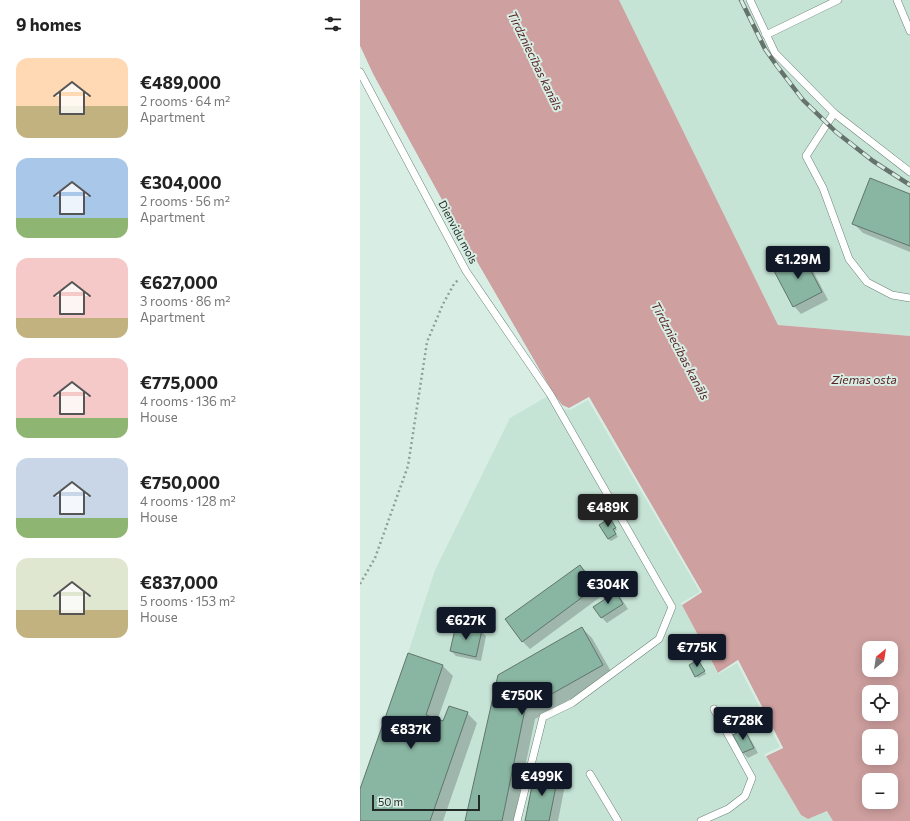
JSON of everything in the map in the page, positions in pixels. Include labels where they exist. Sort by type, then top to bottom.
[{"type":"lane","points":[[750,0],[775,53],[834,114],[910,172]]},
{"type":"lane","points":[[766,35],[838,0]]},
{"type":"lane","points":[[897,0],[910,31]]},
{"type":"lane","name":"Dienvidu mols","points":[[360,72],[466,271],[550,394],[672,607],[659,639],[572,703],[543,717],[517,821]]},
{"type":"lane","points":[[834,114],[806,156],[824,188],[849,259],[867,282],[892,295],[910,298]]},
{"type":"lane","points":[[701,821],[728,809],[745,796],[752,778],[714,709]]},
{"type":"lane","points":[[590,774],[618,821]]},
{"type":"path","points":[[360,584],[375,558],[408,466],[427,342],[442,304],[454,284],[466,271]]},
{"type":"shaded area","points":[[619,0],[910,0],[910,336],[778,325]]},
{"type":"shaded area","points":[[553,393],[589,397],[702,592],[682,605],[717,672],[738,660],[783,748],[766,756],[801,815],[808,819],[828,811],[833,821],[360,821],[360,789],[408,653],[435,570],[510,418]]},
{"type":"water","points":[[360,0],[619,0],[778,325],[910,336],[910,821],[833,821],[827,811],[808,819],[801,815],[766,756],[783,748],[738,660],[718,673],[682,605],[702,592],[589,397],[569,409],[562,405],[553,393],[454,222],[373,74],[360,46]]},
{"type":"pier","points":[[360,46],[373,74],[454,222],[553,393],[562,405],[569,408],[589,397],[702,592],[682,605],[681,603],[700,592],[588,400],[570,410],[567,410],[560,407],[551,394],[452,223],[372,75],[360,50]]},
{"type":"pier","points":[[738,660],[783,748],[764,757],[765,754],[780,747],[737,663],[718,674]]},
{"type":"building","points":[[870,178],[910,194],[910,246],[852,224]]},
{"type":"building","points":[[802,254],[822,292],[793,307],[773,269]]},
{"type":"building","points":[[610,518],[616,528],[613,529],[616,534],[608,539],[599,525]]},
{"type":"building","points":[[580,565],[596,587],[522,642],[505,619]]},
{"type":"building","points":[[616,592],[623,604],[601,618],[593,607]]},
{"type":"building","points":[[456,625],[482,630],[476,657],[450,651]]},
{"type":"building","points":[[582,627],[603,665],[525,709],[502,821],[465,821],[498,675]]},
{"type":"building","points":[[408,653],[443,665],[426,715],[443,721],[449,706],[468,712],[430,821],[360,821],[360,789]]},
{"type":"building","points":[[698,660],[705,671],[695,677],[689,665]]},
{"type":"building","points":[[744,729],[754,748],[742,753],[733,735]]},
{"type":"building","points":[[535,771],[558,776],[549,821],[525,821]]},
{"type":"railway","points":[[741,0],[765,49],[803,100],[836,132],[873,161],[910,185]]},
{"type":"water label","name":"Tirdzniecības kanāls","points":[[535,61]]},
{"type":"water label","name":"Tirdzniecības kanāls","points":[[680,351]]},
{"type":"water label","name":"Ziemas osta","points":[[864,380]]}]
